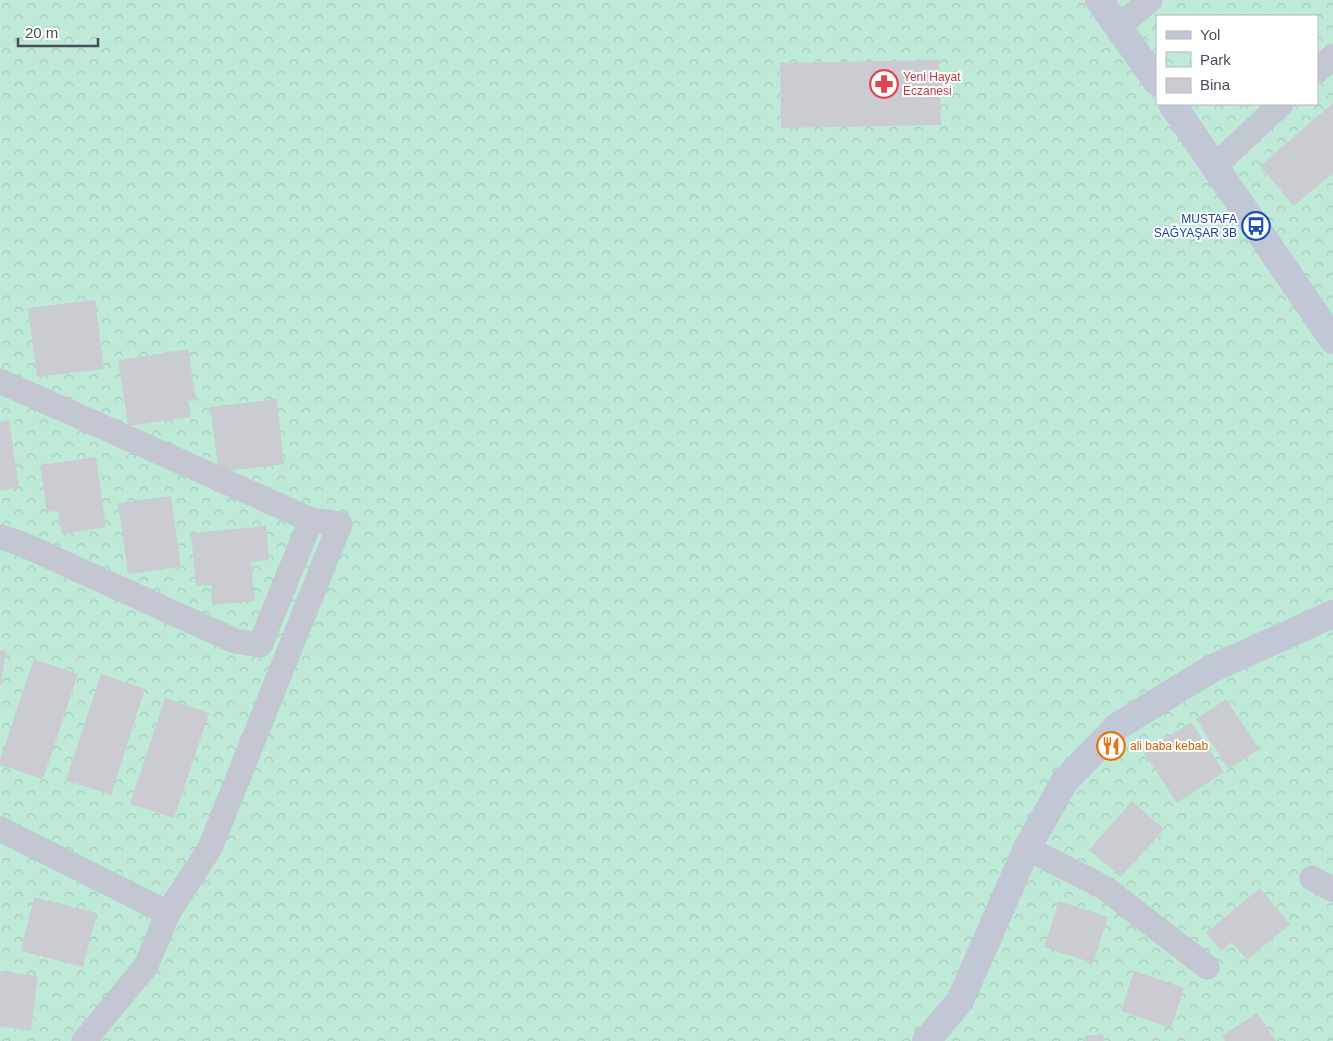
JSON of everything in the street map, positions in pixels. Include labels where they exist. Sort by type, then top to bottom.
[{"type":"main road","points":[[1099,0],[1156,81]]},
{"type":"main road","points":[[1173,105],[1333,340]]},
{"type":"main road","points":[[926,1041],[960,1001],[1027,848],[1065,781],[1118,726],[1211,669],[1333,614]]},
{"type":"street","points":[[1118,27],[1150,0]]},
{"type":"street","points":[[1318,70],[1333,56]]},
{"type":"street","points":[[1214,166],[1280,105]]},
{"type":"street","points":[[0,381],[311,520],[340,524],[210,848],[168,913],[146,966],[84,1041]]},
{"type":"street","points":[[0,537],[22,544],[236,641],[260,645],[311,520]]},
{"type":"street","points":[[0,829],[168,913]]},
{"type":"street","points":[[1027,848],[1105,888],[1207,967]]},
{"type":"street","points":[[1312,878],[1333,890]]},
{"type":"green space","points":[[0,0],[1333,0],[1333,1041],[0,1041]]},
{"type":"building","points":[[939,60],[941,125],[781,128],[780,63]]},
{"type":"building","points":[[1333,103],[1333,173],[1294,206],[1260,166]]},
{"type":"building","points":[[95,300],[104,369],[37,377],[28,308]]},
{"type":"building","points":[[188,349],[196,399],[188,400],[191,417],[128,426],[118,360]]},
{"type":"building","points":[[277,399],[284,464],[219,472],[210,407]]},
{"type":"building","points":[[9,420],[19,488],[0,491],[0,422]]},
{"type":"building","points":[[96,457],[106,527],[62,534],[58,511],[47,512],[40,465]]},
{"type":"building","points":[[171,496],[181,567],[128,574],[118,503]]},
{"type":"building","points":[[266,526],[269,560],[251,562],[255,601],[212,605],[211,585],[196,586],[191,533]]},
{"type":"building","points":[[0,650],[6,651],[1,685],[0,685]]},
{"type":"building","points":[[34,659],[78,674],[43,779],[0,765],[0,760]]},
{"type":"building","points":[[101,674],[145,689],[111,795],[66,780]]},
{"type":"building","points":[[165,698],[209,713],[174,818],[130,804]]},
{"type":"building","points":[[1226,699],[1259,749],[1229,769],[1196,719]]},
{"type":"building","points":[[1191,722],[1224,772],[1177,803],[1144,753]]},
{"type":"building","points":[[1132,801],[1164,829],[1121,877],[1089,850]]},
{"type":"building","points":[[1260,888],[1290,924],[1247,960],[1232,942],[1222,951],[1206,933]]},
{"type":"building","points":[[34,897],[97,913],[83,967],[21,951]]},
{"type":"building","points":[[1059,901],[1108,917],[1093,963],[1044,947]]},
{"type":"building","points":[[0,971],[38,976],[31,1031],[0,1026]]},
{"type":"building","points":[[1134,971],[1184,988],[1171,1028],[1121,1011]]},
{"type":"building","points":[[1257,1013],[1276,1041],[1225,1041],[1222,1036]]},
{"type":"building","points":[[1103,1034],[1104,1041],[1086,1041],[1085,1036]]},
{"type":"place","name":"Yeni Hayat Eczanesi","points":[[884,84]]},
{"type":"place","name":"MUSTAFA SAĞYAŞAR 3B","points":[[1256,226]]},
{"type":"place","name":"ali baba kebab","points":[[1111,746]]}]
